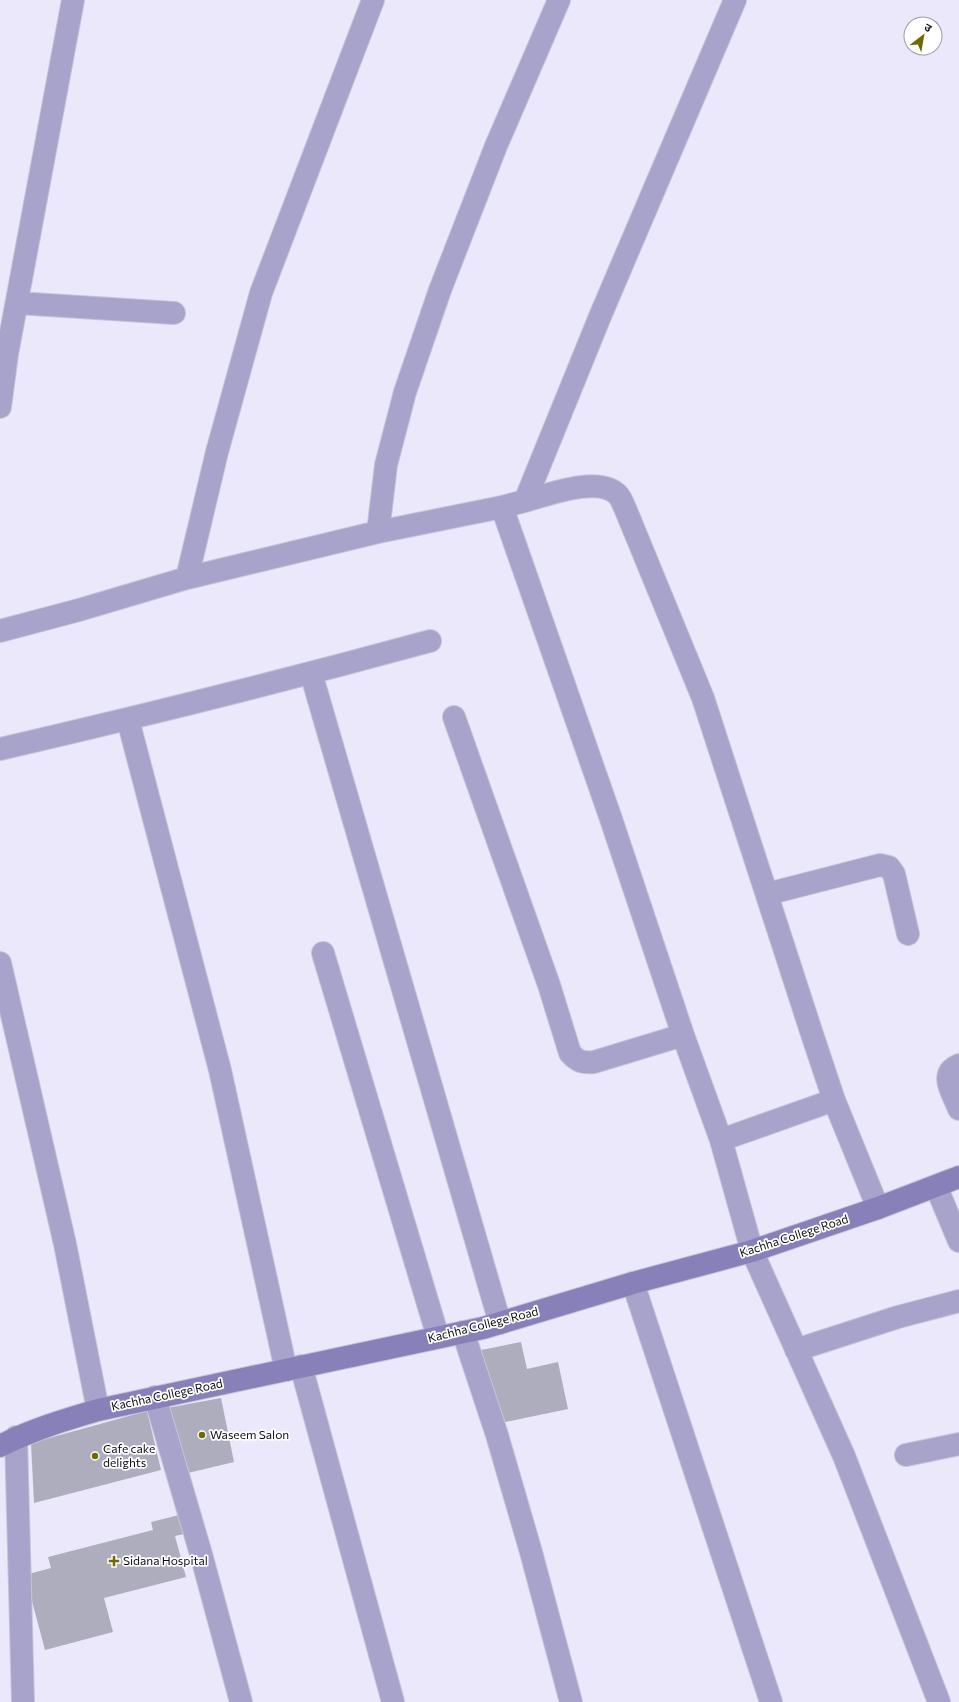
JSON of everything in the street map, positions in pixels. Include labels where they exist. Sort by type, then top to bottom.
[{"type":"street","points":[[0,407],[7,354],[73,0]]},
{"type":"street","points":[[187,578],[217,452],[261,293],[373,0]]},
{"type":"street","points":[[378,532],[386,465],[404,392],[440,290],[496,146],[559,0]]},
{"type":"street","points":[[525,501],[601,314],[735,0]]},
{"type":"street","points":[[17,303],[174,314]]},
{"type":"street","points":[[0,632],[187,578],[378,532],[502,507],[586,486],[603,486],[617,494],[625,508],[703,698],[834,1100],[878,1208]]},
{"type":"street","points":[[502,507],[610,816],[683,1035],[721,1140],[752,1251],[844,1456],[939,1702]]},
{"type":"street","points":[[0,749],[128,720],[311,673],[430,640]]},
{"type":"street","points":[[311,673],[500,1323]]},
{"type":"street","points":[[454,717],[549,985],[570,1053],[576,1060],[584,1063],[594,1062],[683,1035]]},
{"type":"street","points":[[128,720],[220,1070],[294,1368],[393,1702]]},
{"type":"street","points":[[767,894],[880,865],[889,868],[894,874],[908,934]]},
{"type":"street","points":[[323,953],[438,1338]]},
{"type":"street","points":[[0,963],[65,1244],[98,1410]]},
{"type":"street","points":[[959,1064],[952,1068],[948,1073],[948,1079],[959,1109]]},
{"type":"street","points":[[721,1140],[834,1100]]},
{"type":"street","name":"Kachha College Road","points":[[8,1442],[61,1421],[98,1410],[438,1338],[500,1323],[634,1283],[752,1251],[878,1208],[959,1177]]},
{"type":"street","points":[[936,1186],[959,1240]]},
{"type":"street","points":[[634,1283],[771,1702]]},
{"type":"street","points":[[796,1350],[898,1317],[959,1301]]},
{"type":"street","points":[[463,1332],[497,1435],[531,1552],[571,1702]]},
{"type":"street","points":[[155,1397],[201,1554],[241,1702]]},
{"type":"street","points":[[8,1442],[23,1702]]},
{"type":"street","points":[[906,1455],[959,1444]]},
{"type":"building","points":[[521,1342],[527,1369],[558,1362],[568,1409],[496,1424],[481,1350]]},
{"type":"building","name":"Waseem Salon","points":[[221,1398],[234,1462],[188,1473],[167,1408]]},
{"type":"building","name":"Cafe cake delights","points":[[147,1411],[161,1470],[34,1503],[31,1443]]},
{"type":"building","points":[[187,1513],[193,1532],[175,1536],[186,1577],[104,1598],[113,1632],[45,1650],[25,1575],[51,1568],[48,1557],[153,1530],[151,1522]]},
{"type":"place","name":"Waseem Salon","points":[[202,1435]]},
{"type":"place","name":"Cafe cake delights","points":[[95,1456]]},
{"type":"place","name":"Sidana Hospital","points":[[114,1561]]}]
